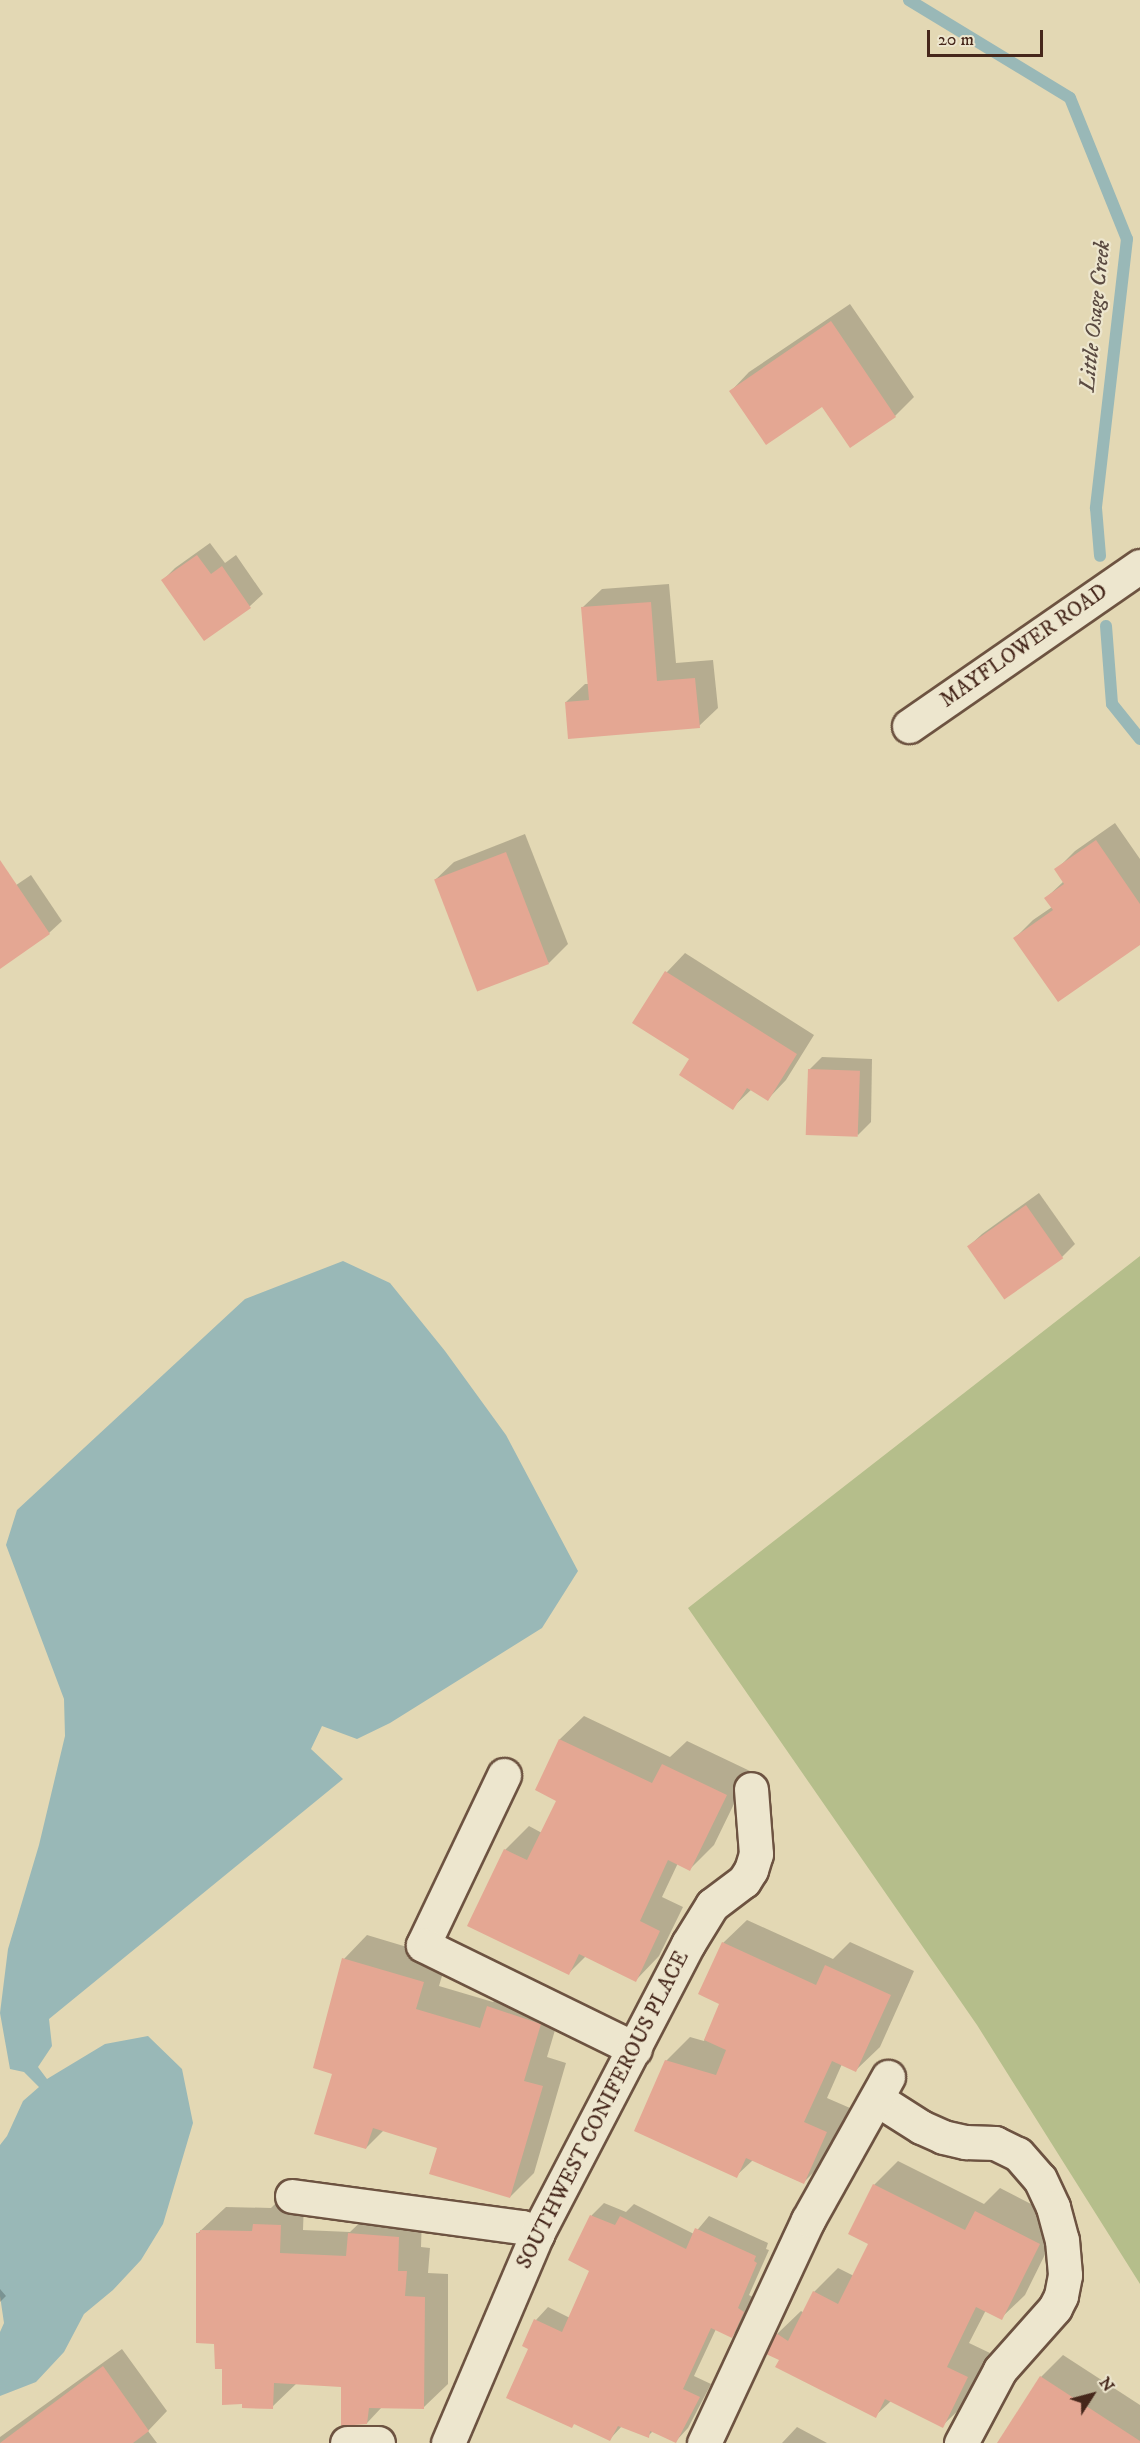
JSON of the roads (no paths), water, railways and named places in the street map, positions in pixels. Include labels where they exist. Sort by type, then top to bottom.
[{"type":"street","name":"MAYFLOWER ROAD","points":[[909,726],[1140,566]]},
{"type":"street","points":[[504,1775],[423,1945],[635,2049]]},
{"type":"street","name":"SOUTHWEST CONIFEROUS PLACE","points":[[448,2443],[537,2234],[688,1944],[712,1905],[744,1881],[751,1870],[756,1854],[751,1789]]},
{"type":"street","points":[[704,2443],[808,2220],[883,2088],[921,2127],[943,2137],[965,2142],[996,2143],[1018,2154],[1040,2179],[1053,2207],[1062,2240],[1065,2275],[1061,2296],[1055,2308],[1000,2370],[961,2443]]},
{"type":"street","points":[[292,2196],[522,2227],[537,2234]]},
{"type":"street","points":[[346,2443],[378,2443]]},
{"type":"water","points":[[343,1261],[390,1283],[445,1351],[506,1435],[578,1571],[542,1628],[390,1723],[357,1739],[322,1726],[311,1749],[343,1779],[49,2019],[52,2046],[38,2067],[47,2079],[105,2044],[148,2036],[182,2069],[193,2123],[163,2224],[141,2260],[113,2290],[84,2314],[64,2352],[36,2382],[0,2396],[0,2332],[4,2323],[0,2296],[0,2145],[7,2136],[23,2101],[39,2087],[24,2072],[10,2069],[0,2013],[8,1949],[39,1845],[65,1736],[64,1699],[6,1545],[17,1510],[245,1299]]},
{"type":"waterway","name":"Little Osage Creek","points":[[909,0],[1070,98],[1127,239],[1096,508],[1100,556]]},
{"type":"waterway","name":"Little Osage Creek","points":[[1106,626],[1112,704],[1140,739]]}]
